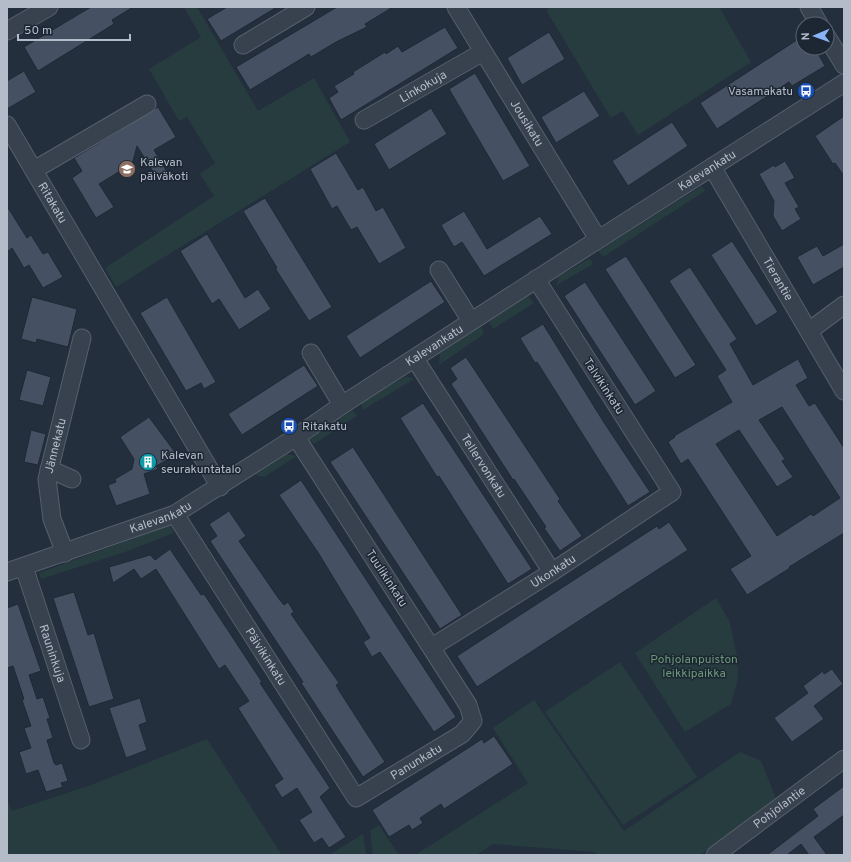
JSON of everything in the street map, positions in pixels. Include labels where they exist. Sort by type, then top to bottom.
[{"type":"street","points":[[7,31],[49,7]]},
{"type":"street","points":[[243,45],[306,7]]},
{"type":"street","name":"Jousikatu","points":[[456,7],[598,240]]},
{"type":"street","points":[[809,7],[814,16]]},
{"type":"street","points":[[835,51],[844,66]]},
{"type":"street","name":"Linkokuja","points":[[364,120],[483,52]]},
{"type":"street","name":"Kalevankatu","points":[[7,572],[175,514],[296,437],[342,405],[536,279],[844,83]]},
{"type":"street","points":[[34,170],[147,104]]},
{"type":"street","name":"Ritakatu","points":[[7,125],[220,486]]},
{"type":"street","name":"Tierantie","points":[[712,167],[844,391]]},
{"type":"street","points":[[440,270],[471,321]]},
{"type":"street","name":"Talvikinkatu","points":[[536,279],[672,492]]},
{"type":"street","points":[[809,331],[844,305]]},
{"type":"street","name":"Jännekatu","points":[[65,553],[52,519],[47,478],[82,338]]},
{"type":"street","points":[[311,353],[342,405]]},
{"type":"street","name":"Tellervonkatu","points":[[415,358],[552,572]]},
{"type":"street","name":"Tuulikinkatu","points":[[296,437],[432,647],[468,705],[473,721]]},
{"type":"street","points":[[49,469],[72,479]]},
{"type":"street","name":"Ukonkatu","points":[[432,647],[552,572],[672,492]]},
{"type":"street","name":"Päivikinkatu","points":[[175,514],[356,798]]},
{"type":"street","name":"Rauninkuja","points":[[24,566],[81,740]]},
{"type":"street","name":"Panunkatu","points":[[356,798],[462,734],[473,721]]},
{"type":"street","name":"Pohjolantie","points":[[715,855],[844,759]]},
{"type":"green space","points":[[184,7],[197,7],[258,111],[314,78],[350,142],[116,287],[105,268],[214,196],[200,174],[215,163],[187,117],[179,121],[149,69],[201,37]]},
{"type":"green space","points":[[551,7],[719,7],[751,62],[638,135],[623,111],[611,118],[546,10]]},
{"type":"green space","points":[[702,186],[705,191],[603,257],[598,251]]},
{"type":"green space","points":[[590,258],[593,264],[557,285],[558,277]]},
{"type":"green space","points":[[528,296],[534,303],[493,329],[489,322]]},
{"type":"green space","points":[[481,326],[484,334],[439,365],[440,353]]},
{"type":"green space","points":[[406,376],[414,379],[363,410],[361,403]]},
{"type":"green space","points":[[353,410],[357,416],[314,444],[308,438]]},
{"type":"green space","points":[[285,454],[297,456],[264,477],[255,475]]},
{"type":"green space","points":[[170,525],[174,533],[125,552],[41,579],[39,573]]},
{"type":"green space","name":"Pohjolanpuiston leikkipaikka","points":[[716,598],[730,623],[737,656],[738,679],[731,704],[685,732],[635,653]]},
{"type":"green space","points":[[620,662],[697,777],[623,825],[545,712]]},
{"type":"green space","points":[[534,700],[624,831],[740,752],[761,761],[777,801],[700,855],[597,855],[595,852],[493,844],[476,855],[415,855],[528,783],[493,728]]},
{"type":"green space","points":[[207,739],[282,855],[7,855],[7,800],[12,811],[91,785]]},
{"type":"green space","points":[[379,825],[399,855],[373,855],[370,831]]},
{"type":"green space","points":[[363,834],[366,855],[329,855]]},
{"type":"building","points":[[91,7],[133,7],[112,20],[114,24],[38,71],[24,47]]},
{"type":"building","points":[[227,7],[277,7],[221,41],[207,19]]},
{"type":"building","points":[[337,7],[393,7],[365,24],[367,27],[336,42],[311,57],[309,54],[250,90],[236,67]]},
{"type":"building","points":[[445,27],[458,48],[341,120],[329,98],[338,92],[334,86],[385,52],[386,54],[398,46],[402,52]]},
{"type":"building","points":[[549,32],[565,59],[522,85],[507,58]]},
{"type":"building","points":[[795,41],[795,56],[819,56],[825,66],[792,86],[789,82],[717,129],[700,103]]},
{"type":"building","points":[[24,71],[36,92],[7,109],[7,81]]},
{"type":"building","points":[[475,73],[530,166],[503,181],[449,89]]},
{"type":"building","points":[[584,91],[600,116],[556,143],[541,117]]},
{"type":"building","points":[[158,107],[176,137],[154,150],[169,175],[159,181],[137,146],[130,172],[122,170],[99,184],[114,207],[96,218],[72,178],[82,171],[74,158]]},
{"type":"building","points":[[431,108],[447,134],[389,170],[374,144]]},
{"type":"building","points":[[844,116],[844,176],[835,163],[833,164],[815,136]]},
{"type":"building","points":[[672,122],[688,146],[628,186],[612,161]]},
{"type":"building","points":[[336,153],[358,190],[363,187],[376,211],[383,207],[406,248],[379,264],[357,227],[351,230],[337,206],[332,209],[310,169]]},
{"type":"building","points":[[785,161],[795,178],[785,183],[799,207],[795,209],[801,219],[782,231],[773,216],[774,201],[759,174],[774,165],[775,167]]},
{"type":"building","points":[[265,198],[332,307],[309,321],[275,268],[277,268],[243,211]]},
{"type":"building","points":[[7,206],[27,238],[31,235],[43,254],[48,252],[63,277],[43,288],[29,265],[24,268],[12,248],[7,252]]},
{"type":"building","points":[[464,211],[487,249],[540,216],[552,234],[484,276],[462,242],[454,247],[441,225]]},
{"type":"building","points":[[207,234],[245,298],[258,289],[271,309],[239,330],[219,299],[212,304],[180,251]]},
{"type":"building","points":[[732,241],[778,312],[756,326],[711,255]]},
{"type":"building","points":[[844,244],[844,267],[813,285],[797,257],[817,246],[823,256]]},
{"type":"building","points":[[626,256],[696,365],[675,378],[605,269]]},
{"type":"building","points":[[690,267],[737,339],[730,344],[753,385],[798,359],[808,378],[796,385],[809,406],[815,403],[844,448],[844,533],[747,595],[730,569],[751,556],[688,459],[681,464],[668,442],[675,437],[674,436],[732,402],[717,376],[726,370],[669,281]],"holes":[[[782,407],[840,498],[813,516],[811,514],[777,536],[716,444],[739,430],[777,487],[793,477],[782,461],[785,459],[759,420]]]},
{"type":"building","points":[[431,281],[445,302],[360,358],[346,336]]},
{"type":"building","points":[[585,282],[656,391],[635,405],[564,296]]},
{"type":"building","points":[[32,297],[77,309],[68,347],[37,339],[36,343],[21,339]]},
{"type":"building","points":[[167,297],[216,382],[204,389],[201,383],[186,391],[140,313]]},
{"type":"building","points":[[543,324],[603,421],[650,492],[628,506],[537,362],[535,363],[520,338]]},
{"type":"building","points":[[466,357],[560,499],[558,501],[582,536],[560,551],[544,528],[546,527],[514,479],[513,480],[451,384],[457,379],[450,368]]},
{"type":"building","points":[[304,365],[318,386],[242,435],[228,414]]},
{"type":"building","points":[[27,370],[51,377],[43,406],[19,400]]},
{"type":"building","points":[[423,403],[532,569],[508,584],[400,418]]},
{"type":"building","name":"Kalevan seurakuntatalo","points":[[149,417],[177,455],[156,466],[158,469],[144,474],[150,494],[116,506],[108,485],[116,482],[115,479],[132,469],[134,459],[120,437]]},
{"type":"building","points":[[31,430],[46,434],[38,465],[24,462]]},
{"type":"building","points":[[353,447],[462,615],[440,629],[330,462]]},
{"type":"building","points":[[301,480],[456,717],[434,732],[380,652],[372,657],[363,642],[370,638],[319,554],[279,495]]},
{"type":"building","points":[[229,511],[246,536],[239,541],[279,599],[284,605],[288,602],[294,612],[291,614],[339,683],[336,685],[340,692],[385,762],[363,777],[301,683],[303,682],[210,541],[217,536],[209,524]]},
{"type":"building","points":[[669,522],[688,550],[477,687],[457,656],[657,526],[659,529]]},
{"type":"building","points":[[170,549],[201,595],[204,594],[262,682],[260,683],[330,788],[320,797],[346,837],[329,848],[322,838],[314,843],[299,820],[312,812],[297,788],[282,798],[274,785],[283,779],[238,708],[249,701],[225,665],[219,669],[156,569],[141,579],[134,569],[113,583],[109,567],[150,555],[155,560]]},
{"type":"building","points":[[74,592],[88,635],[94,633],[114,699],[89,707],[53,598]]},
{"type":"building","points":[[18,604],[41,671],[29,675],[37,699],[43,697],[50,718],[47,719],[53,738],[47,740],[54,763],[56,765],[62,763],[68,781],[61,783],[63,787],[46,792],[38,770],[26,774],[19,752],[31,748],[24,728],[31,726],[13,666],[7,668],[7,608]]},
{"type":"building","points":[[832,669],[843,684],[814,706],[824,719],[792,742],[774,718],[808,693],[803,686],[823,671],[824,674]]},
{"type":"building","points":[[140,698],[147,722],[139,725],[147,750],[126,758],[109,708]]},
{"type":"building","points":[[494,736],[513,764],[444,809],[441,804],[420,818],[423,823],[412,830],[409,825],[389,837],[372,810],[482,739],[484,743]]},
{"type":"building","points":[[844,786],[844,815],[814,837],[827,855],[809,855],[801,844],[787,855],[767,855],[818,816],[813,809]]},
{"type":"place","name":"Vasamakatu","points":[[806,91]]},
{"type":"place","name":"Kalevan päiväkoti","points":[[127,169]]},
{"type":"place","name":"Ritakatu","points":[[289,426]]},
{"type":"place","name":"Kalevan seurakuntatalo","points":[[148,462]]}]
